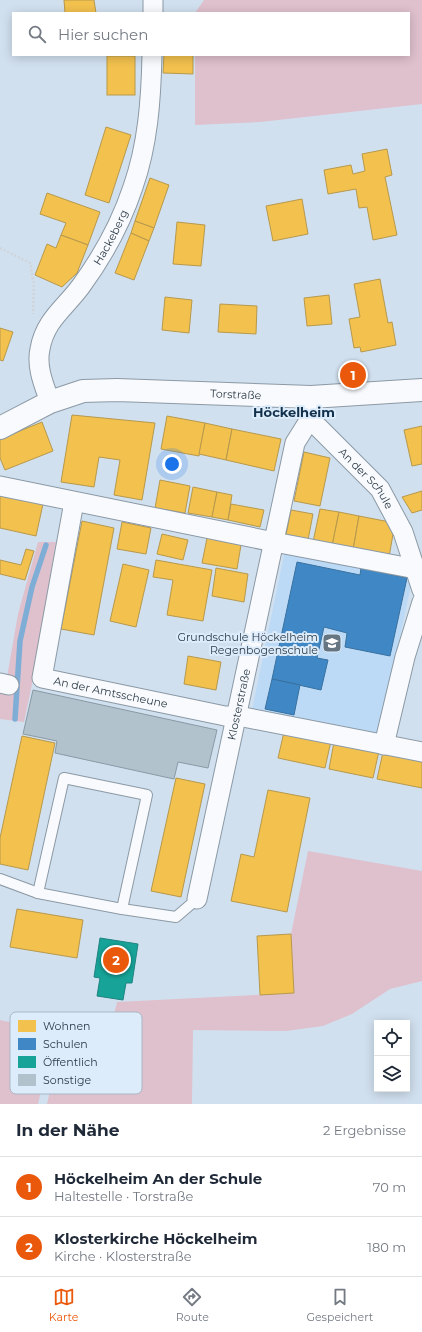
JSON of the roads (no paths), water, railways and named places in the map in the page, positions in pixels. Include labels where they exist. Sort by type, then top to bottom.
[{"type":"street","points":[[153,0],[153,12]]},
{"type":"street","name":"Hackeberg","points":[[50,402],[43,384],[39,365],[40,349],[50,321],[81,286],[111,240],[134,187],[146,136],[151,98],[152,56]]},
{"type":"street","name":"Torstraße","points":[[0,428],[50,402],[83,391],[117,390],[311,397],[422,390]]},
{"type":"street","points":[[310,419],[311,397]]},
{"type":"street","name":"Klosterstraße","points":[[197,900],[238,716],[295,443],[310,419]]},
{"type":"street","name":"An der Schule","points":[[310,419],[380,489],[403,532],[422,590]]},
{"type":"street","points":[[0,486],[274,542],[416,569]]},
{"type":"street","name":"An der Amtsscheune","points":[[74,502],[42,678],[225,716],[238,716]]},
{"type":"street","points":[[384,745],[405,657],[422,602]]},
{"type":"street","points":[[238,716],[422,752]]},
{"type":"lane","points":[[38,894],[64,778],[147,795],[122,909]]},
{"type":"lane","points":[[0,879],[38,894],[176,917],[197,900]]},
{"type":"waterway","points":[[15,719],[20,641],[32,587],[46,545]]},
{"type":"place","name":"Höckelheim An der Schule","points":[[353,375]]},
{"type":"place","name":"Grundschule Höckelheim Regenbogenschule","points":[[332,643]]},
{"type":"place","name":"Klosterkirche Höckelheim","points":[[116,960]]},
{"type":"district","name":"Höckelheim","points":[[294,412]]}]
